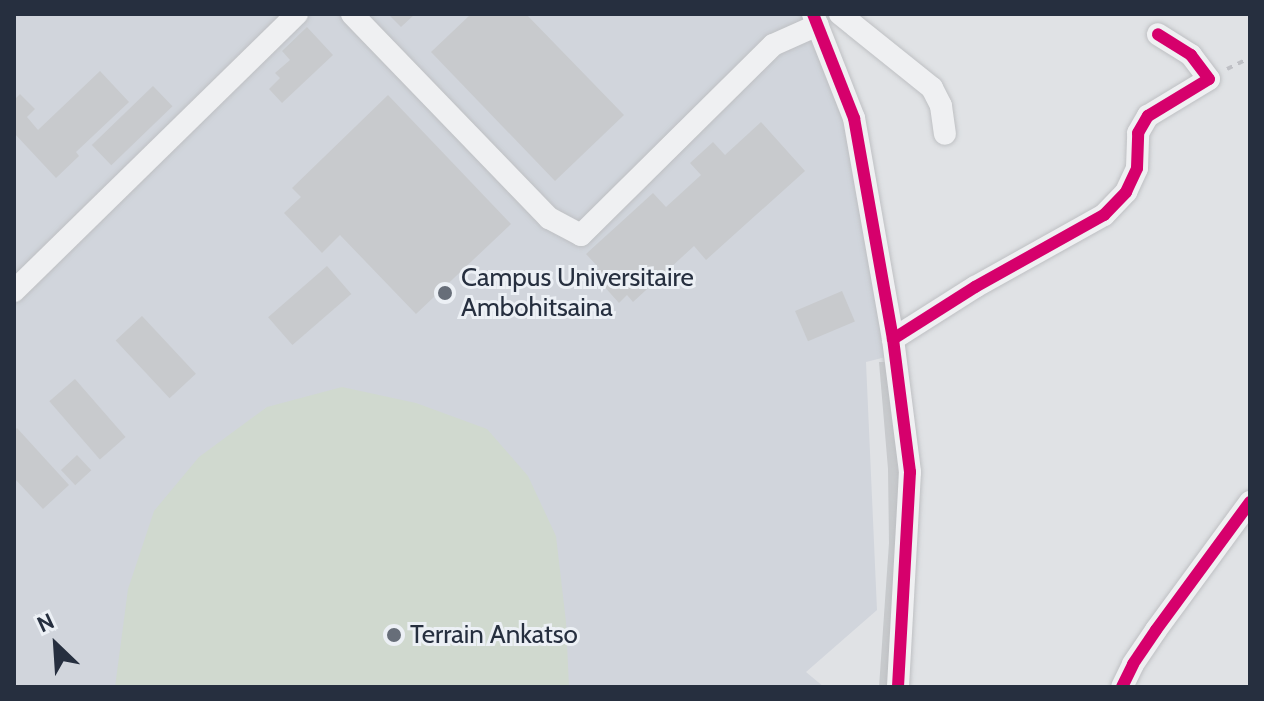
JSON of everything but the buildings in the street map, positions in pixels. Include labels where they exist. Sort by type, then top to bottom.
[{"type":"street","points":[[14,291],[297,14]]},
{"type":"street","points":[[352,14],[549,218],[581,235],[596,224],[773,45],[816,20],[854,118],[893,339],[910,472],[898,687]]},
{"type":"street","points":[[840,14],[932,88],[941,106],[945,134]]},
{"type":"street","points":[[893,339],[975,287],[1104,215],[1126,192],[1137,168],[1138,133],[1148,116],[1209,79],[1191,55],[1158,34]]},
{"type":"street","points":[[1122,687],[1156,630],[1250,502]]},
{"type":"path","points":[[1209,79],[1250,58]]},
{"type":"shaded area","name":"Campus Universitaire Ambohitsaina","points":[[14,14],[803,14],[843,120],[886,357],[866,362],[877,610],[806,672],[824,687],[14,687]]},
{"type":"shaded area","points":[[342,387],[416,403],[487,429],[528,476],[556,536],[566,622],[569,687],[115,687],[128,589],[154,511],[199,457],[267,407]]},
{"type":"cycle path","points":[[813,14],[854,118],[893,339],[910,472],[898,687]]},
{"type":"cycle path","points":[[893,339],[975,287],[1104,215],[1126,192],[1137,168],[1138,133],[1148,116],[1209,79],[1191,55],[1158,34]]},
{"type":"cycle path","points":[[1122,687],[1156,630],[1250,502]]},
{"type":"place","name":"Campus Universitaire Ambohitsaina","points":[[445,293]]},
{"type":"place","name":"Terrain Ankatso","points":[[394,635]]}]
